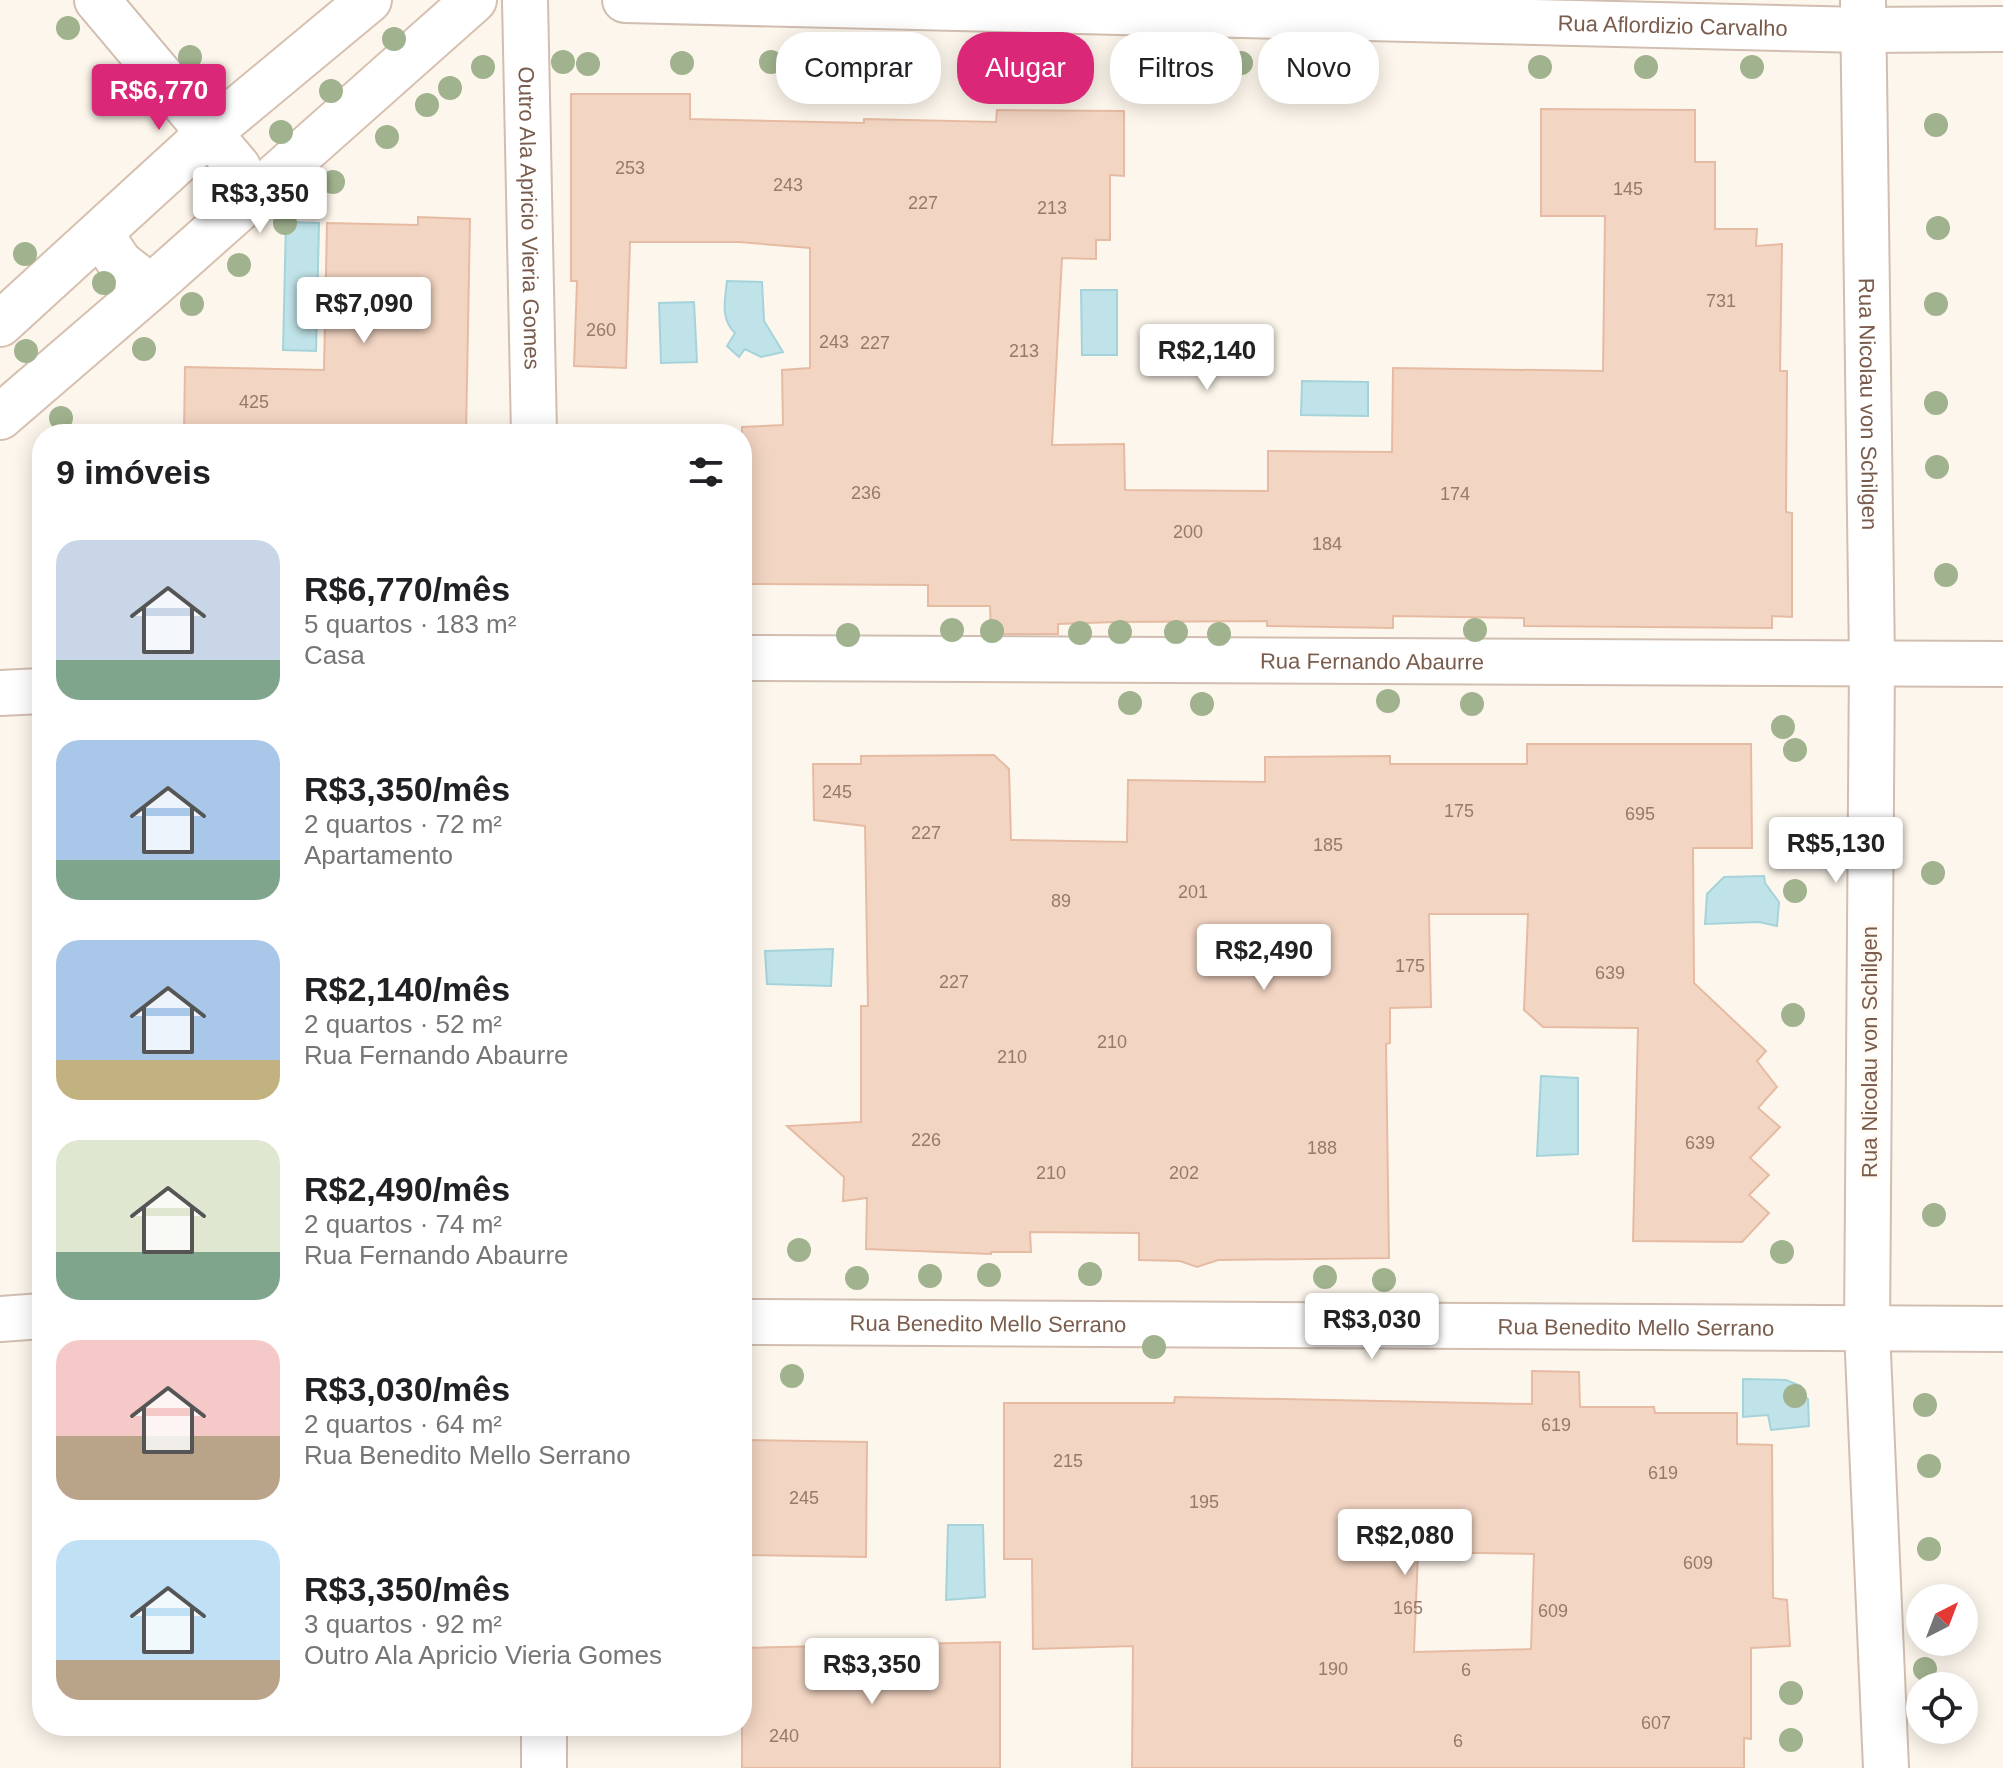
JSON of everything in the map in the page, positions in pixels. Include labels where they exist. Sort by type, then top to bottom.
[{"type":"street","points":[[97,0],[238,167],[250,198]]},
{"type":"street","points":[[0,324],[209,133],[369,0]]},
{"type":"street","points":[[0,417],[474,0]]},
{"type":"street","name":"Outro Ala Apricio Vieria Gomes","points":[[525,0],[534,424]]},
{"type":"street","name":"Rua Aflordizio Carvalho","points":[[625,0],[1863,15],[2003,29]]},
{"type":"street","name":"Rua Nicolau von Schilgen","points":[[1863,15],[1872,662],[1867,1330],[1886,1768]]},
{"type":"street","points":[[100,233],[120,263],[151,287]]},
{"type":"street","name":"Rua Fernando Abaurre","points":[[752,658],[2003,664]]},
{"type":"street","points":[[0,693],[32,691]]},
{"type":"street","points":[[0,1319],[32,1317]]},
{"type":"street","name":"Rua Benedito Mello Serrano","points":[[752,1322],[2003,1329]]},
{"type":"street","points":[[544,1736],[544,1768]]},
{"type":"water","points":[[286,222],[319,223],[316,351],[283,350]]},
{"type":"water","points":[[727,281],[762,282],[764,321],[783,352],[761,357],[745,349],[739,357],[727,346],[735,333],[725,315]]},
{"type":"water","points":[[1081,290],[1117,290],[1117,355],[1082,355]]},
{"type":"water","points":[[694,302],[697,362],[661,363],[659,303]]},
{"type":"water","points":[[1302,381],[1368,382],[1368,416],[1301,415]]},
{"type":"water","points":[[1764,876],[1765,883],[1779,902],[1777,926],[1759,922],[1705,924],[1707,894],[1724,877]]},
{"type":"water","points":[[833,949],[831,986],[767,984],[765,951]]},
{"type":"water","points":[[1541,1076],[1578,1078],[1578,1154],[1537,1156]]},
{"type":"water","points":[[1743,1379],[1786,1380],[1801,1386],[1803,1395],[1808,1399],[1809,1426],[1771,1430],[1768,1415],[1743,1417]]},
{"type":"water","points":[[948,1525],[983,1525],[985,1597],[946,1600]]},
{"type":"building","points":[[571,94],[690,94],[690,119],[996,122],[997,110],[1124,111],[1124,176],[1110,175],[1110,240],[1096,240],[1096,259],[1062,258],[1052,445],[1124,444],[1125,490],[1268,491],[1268,451],[1392,452],[1393,368],[1603,371],[1605,216],[1541,216],[1541,109],[1695,110],[1695,162],[1715,162],[1715,229],[1757,229],[1756,246],[1782,244],[1780,371],[1787,371],[1786,512],[1792,513],[1792,617],[1772,616],[1772,628],[1524,626],[1524,618],[1393,616],[1393,628],[1267,626],[1267,621],[1115,622],[1058,624],[1058,634],[991,634],[990,606],[928,606],[928,585],[752,584],[752,427],[783,425],[782,370],[810,368],[810,248],[739,242],[630,242],[626,368],[574,366],[577,281],[571,281]]},
{"type":"building","points":[[418,217],[470,219],[466,424],[184,424],[185,367],[324,370],[327,223],[418,225]]},
{"type":"building","points":[[1527,744],[1751,744],[1752,848],[1693,848],[1694,983],[1766,1051],[1757,1061],[1777,1087],[1758,1108],[1780,1127],[1750,1158],[1769,1175],[1749,1195],[1769,1213],[1742,1242],[1633,1241],[1638,1028],[1543,1027],[1524,1010],[1528,914],[1429,914],[1431,1007],[1390,1008],[1390,1043],[1386,1044],[1389,1258],[1218,1260],[1197,1267],[1180,1261],[1139,1260],[1139,1233],[1030,1232],[1031,1252],[991,1254],[866,1249],[867,1198],[843,1201],[844,1177],[787,1126],[861,1122],[861,1006],[868,1006],[865,826],[814,820],[813,764],[861,764],[861,756],[994,755],[1009,769],[1011,840],[1127,842],[1128,780],[1265,782],[1265,757],[1390,756],[1390,764],[1527,764]]},
{"type":"building","points":[[1532,1371],[1579,1372],[1580,1407],[1654,1407],[1655,1413],[1737,1413],[1737,1444],[1772,1445],[1773,1598],[1787,1600],[1790,1646],[1751,1648],[1751,1739],[1744,1738],[1744,1768],[1132,1768],[1133,1646],[1033,1649],[1032,1559],[1004,1559],[1004,1403],[1174,1403],[1175,1397],[1532,1404]],"holes":[[[1418,1552],[1534,1554],[1531,1649],[1414,1652]]]},
{"type":"building","points":[[752,1440],[867,1442],[866,1557],[752,1555]]},
{"type":"building","points":[[1000,1642],[1000,1768],[742,1768],[742,1736],[752,1736],[752,1648]]}]
